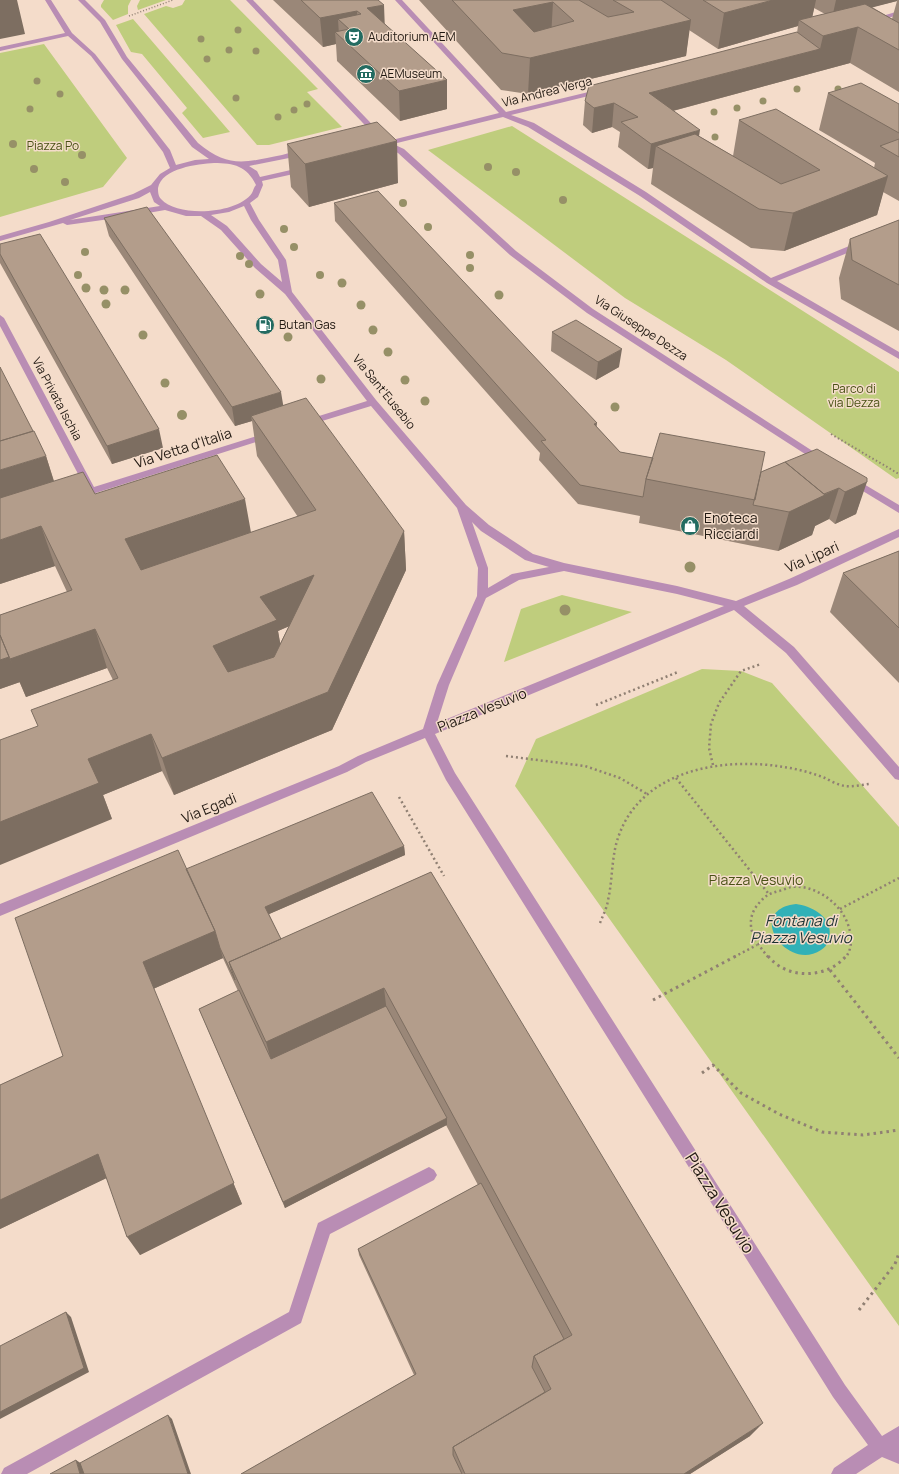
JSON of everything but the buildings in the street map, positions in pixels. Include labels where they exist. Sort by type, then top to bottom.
[{"type":"street","points":[[48,0],[69,34],[93,55],[167,152],[174,169]]},
{"type":"street","points":[[81,0],[92,6],[105,23],[124,58],[195,145],[206,154],[220,161]]},
{"type":"street","points":[[248,0],[387,144]]},
{"type":"street","points":[[398,0],[505,115],[530,125],[643,194],[770,281],[899,356]]},
{"type":"street","points":[[861,23],[899,13]]},
{"type":"street","points":[[0,49],[69,34]]},
{"type":"street","name":"Via Andrea Verga","points":[[387,144],[609,88]]},
{"type":"street","points":[[373,143],[387,144]]},
{"type":"street","points":[[376,152],[387,144]]},
{"type":"street","name":"Via Giuseppe Dezza","points":[[387,144],[402,151],[513,253],[590,311],[832,467]]},
{"type":"street","points":[[240,165],[312,152]]},
{"type":"street","points":[[0,239],[52,224],[136,196],[155,186],[164,175],[174,169],[195,162],[220,161],[240,165],[254,173],[258,180],[258,190],[246,203],[230,210],[204,214],[184,213],[166,207],[156,197],[155,186]]},
{"type":"street","points":[[258,180],[314,167]]},
{"type":"street","name":"Via Sant'Eusebio","points":[[246,203],[255,220],[282,260],[288,292]]},
{"type":"street","points":[[52,224],[131,214],[166,207]]},
{"type":"street","name":"Via Sant'Eusebio","points":[[204,214],[224,228],[258,266],[288,292],[374,402],[462,507]]},
{"type":"street","points":[[770,281],[869,241]]},
{"type":"street","name":"Via Privata Ischia","points":[[0,318],[91,492]]},
{"type":"street","points":[[299,426],[374,402]]},
{"type":"street","name":"Via Vetta d'Italia","points":[[68,499],[277,433]]},
{"type":"street","points":[[846,476],[899,510]]},
{"type":"street","points":[[462,507],[485,528],[529,557],[564,568],[677,590],[735,605],[790,650],[899,775]]},
{"type":"street","name":"Piazza Vesuvio","points":[[462,507],[483,568],[482,596],[443,685],[428,732],[450,776],[473,813],[839,1391],[880,1447]]},
{"type":"street","name":"Via Lipari","points":[[735,605],[792,582],[899,533]]},
{"type":"street","points":[[482,596],[516,578],[564,568]]},
{"type":"street","name":"Piazza Vesuvio","points":[[428,732],[735,605]]},
{"type":"street","name":"Via Egadi","points":[[0,910],[343,769],[362,759],[428,732]]},
{"type":"street","points":[[10,1474],[294,1317],[324,1229],[429,1175]]},
{"type":"street","points":[[840,1474],[899,1434]]},
{"type":"street","points":[[880,1447],[899,1455]]},
{"type":"path","points":[[128,17],[173,0]]},
{"type":"path","points":[[829,433],[899,474]]},
{"type":"path","points":[[713,765],[709,748],[711,724],[718,703],[741,671],[761,664]]},
{"type":"path","points":[[596,705],[678,672]]},
{"type":"path","points":[[506,756],[585,766],[620,778],[648,794]]},
{"type":"path","points":[[600,922],[609,898],[611,871],[616,845],[627,818],[648,794],[676,778],[691,771],[713,765],[755,764],[792,768],[844,786],[870,784]]},
{"type":"path","points":[[676,778],[768,893]]},
{"type":"path","points":[[399,797],[444,876]]},
{"type":"path","points":[[840,909],[899,878]]},
{"type":"path","points":[[779,888],[805,888],[818,892],[840,909],[851,932],[851,944],[847,954],[840,963],[830,970],[817,974],[803,974],[789,970],[771,960],[757,945],[752,933],[753,910],[759,900],[768,893],[779,888]]},
{"type":"path","points":[[653,1000],[757,945]]},
{"type":"path","points":[[830,970],[899,1058]]},
{"type":"path","points":[[702,1073],[713,1065],[741,1093],[779,1114],[822,1132],[863,1135],[899,1130]]},
{"type":"path","points":[[859,1310],[895,1264],[899,1253]]},
{"type":"green space","points":[[104,0],[131,0],[128,6],[128,14],[113,20],[101,7]]},
{"type":"green space","points":[[140,0],[166,0],[138,10],[137,6]]},
{"type":"green space","points":[[185,0],[230,0],[318,89],[307,92],[342,127],[269,145],[257,145],[144,14],[166,6],[173,8],[182,5]]},
{"type":"green space","points":[[133,19],[230,132],[203,138],[182,113],[187,108],[142,54],[131,52],[116,25]]},
{"type":"green space","name":"Piazza Po","points":[[44,44],[127,158],[103,187],[0,217],[0,53]]},
{"type":"green space","name":"Parco di via Dezza","points":[[512,126],[899,372],[899,478],[896,479],[726,360],[625,298],[428,150]]},
{"type":"green space","points":[[562,595],[632,612],[504,662],[521,609]]},
{"type":"green space","name":"Piazza Vesuvio","points":[[702,669],[741,671],[772,683],[899,827],[899,1326],[515,786],[536,739]]},
{"type":"water","name":"Fontana di Piazza Vesuvio","points":[[796,904],[815,910],[825,919],[830,930],[828,941],[825,946],[821,950],[808,955],[795,953],[784,947],[776,938],[772,927],[773,917],[781,909]]},
{"type":"place","name":"Auditorium AEM","points":[[354,37]]},
{"type":"place","name":"AEMuseum","points":[[366,74]]},
{"type":"place","name":"Butan Gas","points":[[265,325]]},
{"type":"place","name":"Enoteca Ricciardi","points":[[690,526]]}]
